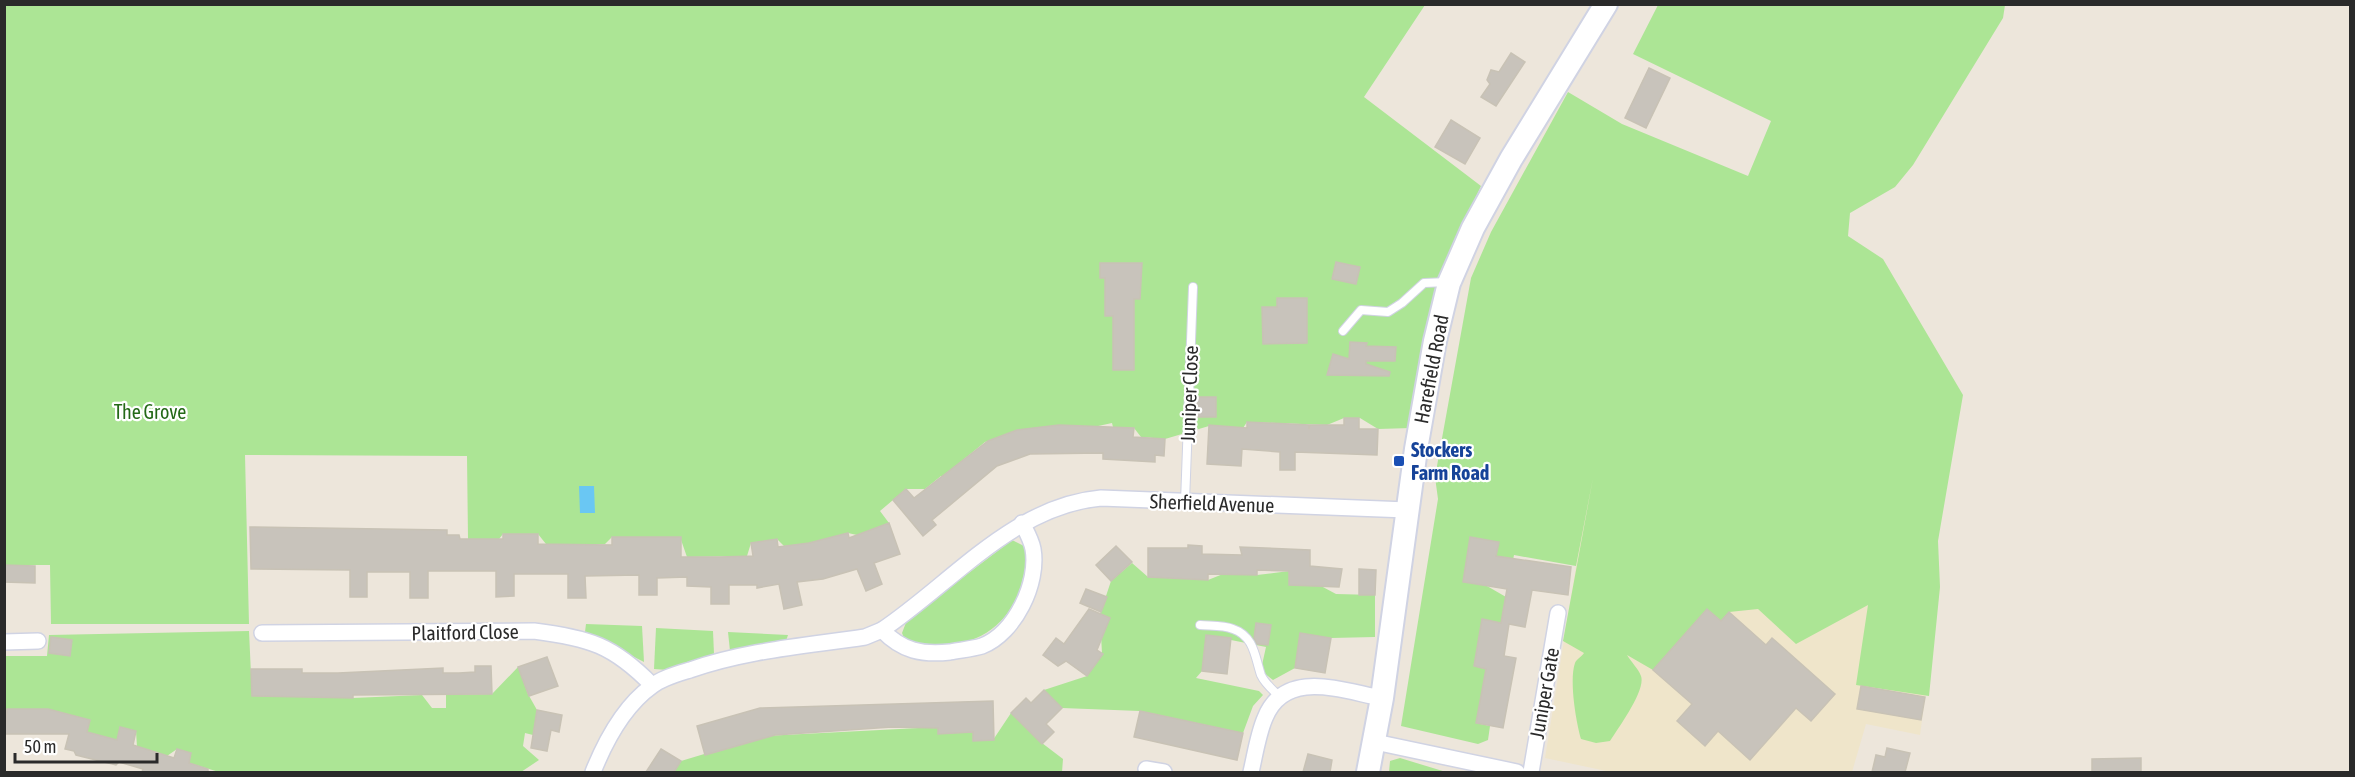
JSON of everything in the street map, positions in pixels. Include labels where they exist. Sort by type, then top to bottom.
[{"type":"street","name":"Harefield Road","points":[[1368,772],[1382,698],[1407,510],[1435,341],[1449,282],[1473,228],[1511,159],[1606,4]]},
{"type":"street","name":"Sherfield Avenue","points":[[593,772],[616,727],[634,703],[652,686],[710,663],[753,652],[866,637],[882,630],[1022,523],[1060,504],[1101,498],[1407,510]]},
{"type":"street","points":[[882,630],[902,648],[918,652],[940,653],[983,645],[1003,631],[1014,618],[1026,596],[1034,564],[1031,540],[1022,523]]},
{"type":"street","name":"Juniper Gate","points":[[1531,772],[1558,613]]},
{"type":"street","name":"Plaitford Close","points":[[262,633],[534,631],[565,635],[592,641],[613,652],[632,664],[652,686]]},
{"type":"street","points":[[4,642],[38,641]]},
{"type":"street","points":[[1251,772],[1264,719],[1279,696],[1296,686],[1314,686],[1382,698]]},
{"type":"street","points":[[1375,742],[1517,772]]},
{"type":"street","points":[[1146,769],[1164,772]]},
{"type":"lane","points":[[1342,331],[1361,310],[1388,312],[1424,283],[1449,282]]},
{"type":"lane","name":"Juniper Close","points":[[1185,502],[1193,287]]},
{"type":"lane","points":[[1200,625],[1234,629],[1245,635],[1258,656],[1262,675],[1267,684],[1279,696]]},
{"type":"shaded area","points":[[1598,451],[1940,587],[1920,735],[1866,724],[1852,772],[1611,772],[1545,758],[1583,523]]},
{"type":"green space","name":"The Grove","points":[[5,5],[1425,5],[1364,97],[1481,186],[1442,268],[1411,428],[1378,429],[1360,418],[1344,418],[1327,425],[1247,422],[1243,428],[1209,426],[1165,439],[1141,437],[1134,428],[1113,427],[1112,423],[1089,428],[1059,425],[1015,431],[985,442],[958,464],[961,480],[941,476],[925,489],[906,489],[880,511],[889,523],[857,535],[848,533],[811,543],[784,546],[777,539],[751,543],[747,556],[687,557],[680,537],[612,537],[605,544],[546,544],[538,534],[503,534],[499,539],[468,539],[467,456],[245,455],[249,624],[51,624],[50,565],[5,565]]},
{"type":"green space","points":[[1658,5],[2005,5],[2003,18],[1913,165],[1895,187],[1850,213],[1848,236],[1883,259],[1963,395],[1938,541],[1940,587],[1929,696],[1856,685],[1868,605],[1796,644],[1758,609],[1729,612],[1721,621],[1707,609],[1653,670],[1627,655],[1641,676],[1640,690],[1631,708],[1610,741],[1596,743],[1581,739],[1575,712],[1573,670],[1575,663],[1584,653],[1563,641],[1593,478],[1576,566],[1514,555],[1511,570],[1487,586],[1506,597],[1501,623],[1483,620],[1474,666],[1486,669],[1476,723],[1490,726],[1488,740],[1478,744],[1401,726],[1438,499],[1435,477],[1471,278],[1491,232],[1568,92],[1622,124],[1748,176],[1771,121],[1633,54]]},
{"type":"green space","points":[[1012,540],[1024,546],[1026,560],[1022,582],[1015,601],[1005,617],[992,629],[977,638],[961,643],[924,644],[905,640],[902,633],[907,620]]},
{"type":"green space","points":[[1132,563],[1148,577],[1208,580],[1223,574],[1257,575],[1289,571],[1289,585],[1321,586],[1336,594],[1375,595],[1375,637],[1331,638],[1300,634],[1295,668],[1273,680],[1264,673],[1262,665],[1266,647],[1206,635],[1202,671],[1196,678],[1259,691],[1263,695],[1253,706],[1243,733],[1140,711],[1062,708],[1044,690],[1087,676],[1102,654],[1100,614],[1111,581]]},
{"type":"green space","points":[[586,624],[642,626],[644,662],[585,632]]},
{"type":"green space","points":[[656,628],[713,631],[714,654],[668,670],[654,669]]},
{"type":"green space","points":[[249,631],[252,696],[353,698],[422,695],[432,708],[446,708],[446,695],[492,694],[518,667],[537,710],[533,735],[525,733],[523,746],[539,760],[521,772],[219,772],[189,763],[191,753],[177,749],[167,756],[137,747],[136,731],[120,727],[117,740],[87,732],[90,720],[51,713],[51,709],[8,709],[5,712],[5,656],[47,656],[49,635]]},
{"type":"green space","points":[[728,632],[788,635],[786,641],[730,651]]},
{"type":"green space","points":[[1011,713],[1042,743],[1063,759],[1062,772],[674,772],[681,761],[764,736],[938,727],[938,733],[973,732],[974,741],[993,740]]},
{"type":"green space","points":[[1400,758],[1446,772],[1389,772],[1390,761]]},
{"type":"water","points":[[579,486],[594,486],[595,513],[580,513]]},
{"type":"building","points":[[1511,53],[1525,62],[1496,106],[1481,97],[1490,84],[1487,80],[1491,70],[1499,72]]},
{"type":"building","points":[[1649,68],[1670,78],[1646,128],[1625,118]]},
{"type":"building","points":[[1451,120],[1480,138],[1465,164],[1435,147]]},
{"type":"building","points":[[1336,262],[1360,267],[1356,284],[1332,279]]},
{"type":"building","points":[[1100,263],[1142,263],[1140,299],[1134,299],[1134,370],[1113,370],[1113,316],[1105,316],[1105,278],[1100,278]]},
{"type":"building","points":[[1277,298],[1307,298],[1307,343],[1263,344],[1262,307],[1277,307]]},
{"type":"building","points":[[1350,342],[1367,343],[1366,346],[1396,347],[1395,361],[1366,361],[1366,364],[1390,372],[1389,376],[1327,375],[1333,354],[1349,359]]},
{"type":"building","points":[[1196,397],[1216,397],[1216,417],[1196,417]]},
{"type":"building","points":[[1344,418],[1359,418],[1359,429],[1378,429],[1377,455],[1295,452],[1295,470],[1280,470],[1280,452],[1242,449],[1241,466],[1207,464],[1209,425],[1247,428],[1247,422],[1309,425],[1309,429],[1310,425],[1344,425]]},
{"type":"building","points":[[1059,425],[1134,428],[1133,437],[1165,439],[1164,456],[1155,455],[1155,462],[1103,459],[1103,453],[1030,454],[997,466],[932,520],[936,525],[923,536],[893,500],[906,489],[914,498],[988,441],[1017,430]]},
{"type":"building","points":[[889,523],[900,554],[874,563],[882,584],[866,591],[857,569],[823,579],[797,582],[802,605],[784,609],[779,584],[757,588],[757,585],[729,585],[729,604],[711,604],[711,587],[687,586],[687,577],[657,578],[657,595],[639,595],[639,575],[585,576],[586,598],[568,598],[568,574],[514,574],[514,596],[496,597],[496,571],[428,571],[428,598],[410,598],[410,572],[367,572],[367,597],[350,597],[350,570],[251,569],[250,527],[447,530],[447,535],[459,535],[460,539],[503,539],[503,534],[538,534],[538,544],[612,545],[612,537],[681,537],[681,557],[720,557],[753,556],[751,543],[777,539],[778,547],[809,543],[848,533],[849,538]]},
{"type":"building","points":[[1470,537],[1499,542],[1496,556],[1571,567],[1568,595],[1532,590],[1525,627],[1509,624],[1504,656],[1516,658],[1503,728],[1476,723],[1486,669],[1474,666],[1482,619],[1501,623],[1507,589],[1463,582]]},
{"type":"building","points":[[1188,545],[1202,546],[1202,554],[1242,555],[1240,547],[1310,550],[1310,566],[1342,569],[1339,587],[1289,585],[1289,571],[1257,570],[1257,575],[1208,574],[1208,580],[1148,577],[1148,548],[1188,548]]},
{"type":"building","points":[[1116,546],[1132,562],[1111,581],[1096,565]]},
{"type":"building","points":[[4,565],[35,566],[35,583],[4,582]]},
{"type":"building","points":[[1359,569],[1376,570],[1375,595],[1359,595]]},
{"type":"building","points":[[1086,589],[1107,597],[1101,612],[1080,603]]},
{"type":"building","points":[[1089,609],[1110,618],[1097,650],[1103,654],[1087,676],[1066,661],[1058,666],[1043,655],[1056,638],[1064,644]]},
{"type":"building","points":[[1707,609],[1721,621],[1729,612],[1766,645],[1772,638],[1835,694],[1811,721],[1796,708],[1750,760],[1718,731],[1705,746],[1677,721],[1692,704],[1653,670]]},
{"type":"building","points":[[1256,623],[1271,625],[1268,645],[1257,644],[1254,638]]},
{"type":"building","points":[[1300,633],[1331,638],[1325,673],[1295,668]]},
{"type":"building","points":[[1206,635],[1231,638],[1227,674],[1202,671]]},
{"type":"building","points":[[51,637],[72,640],[70,656],[49,653]]},
{"type":"building","points":[[547,657],[558,686],[529,696],[518,667]]},
{"type":"building","points":[[475,666],[491,666],[492,694],[353,695],[353,698],[252,696],[251,669],[302,669],[302,673],[338,673],[443,668],[443,673],[459,673],[475,672]]},
{"type":"building","points":[[1861,686],[1925,697],[1921,720],[1857,709]]},
{"type":"building","points":[[1044,690],[1062,708],[1046,724],[1054,732],[1042,744],[1011,713],[1026,698],[1031,703]]},
{"type":"building","points":[[993,701],[994,740],[973,741],[973,732],[938,734],[938,728],[892,727],[775,735],[705,755],[697,726],[760,708]]},
{"type":"building","points":[[7,709],[48,709],[90,720],[87,732],[117,740],[120,727],[136,731],[133,745],[174,758],[177,749],[191,753],[189,763],[208,769],[208,772],[142,772],[143,769],[119,762],[116,765],[76,755],[74,751],[65,749],[69,734],[4,734]]},
{"type":"building","points":[[537,710],[562,715],[559,732],[551,730],[547,751],[531,748]]},
{"type":"building","points":[[1140,711],[1243,733],[1237,760],[1134,737]]},
{"type":"building","points":[[1887,748],[1910,753],[1905,772],[1872,772],[1876,755],[1885,757]]},
{"type":"building","points":[[661,749],[681,761],[674,772],[646,772]]},
{"type":"building","points":[[1308,754],[1332,760],[1330,772],[1303,772]]},
{"type":"building","points":[[2141,758],[2141,772],[2092,772],[2092,759]]},
{"type":"place","name":"Stockers Farm Road","points":[[1399,461]]}]
